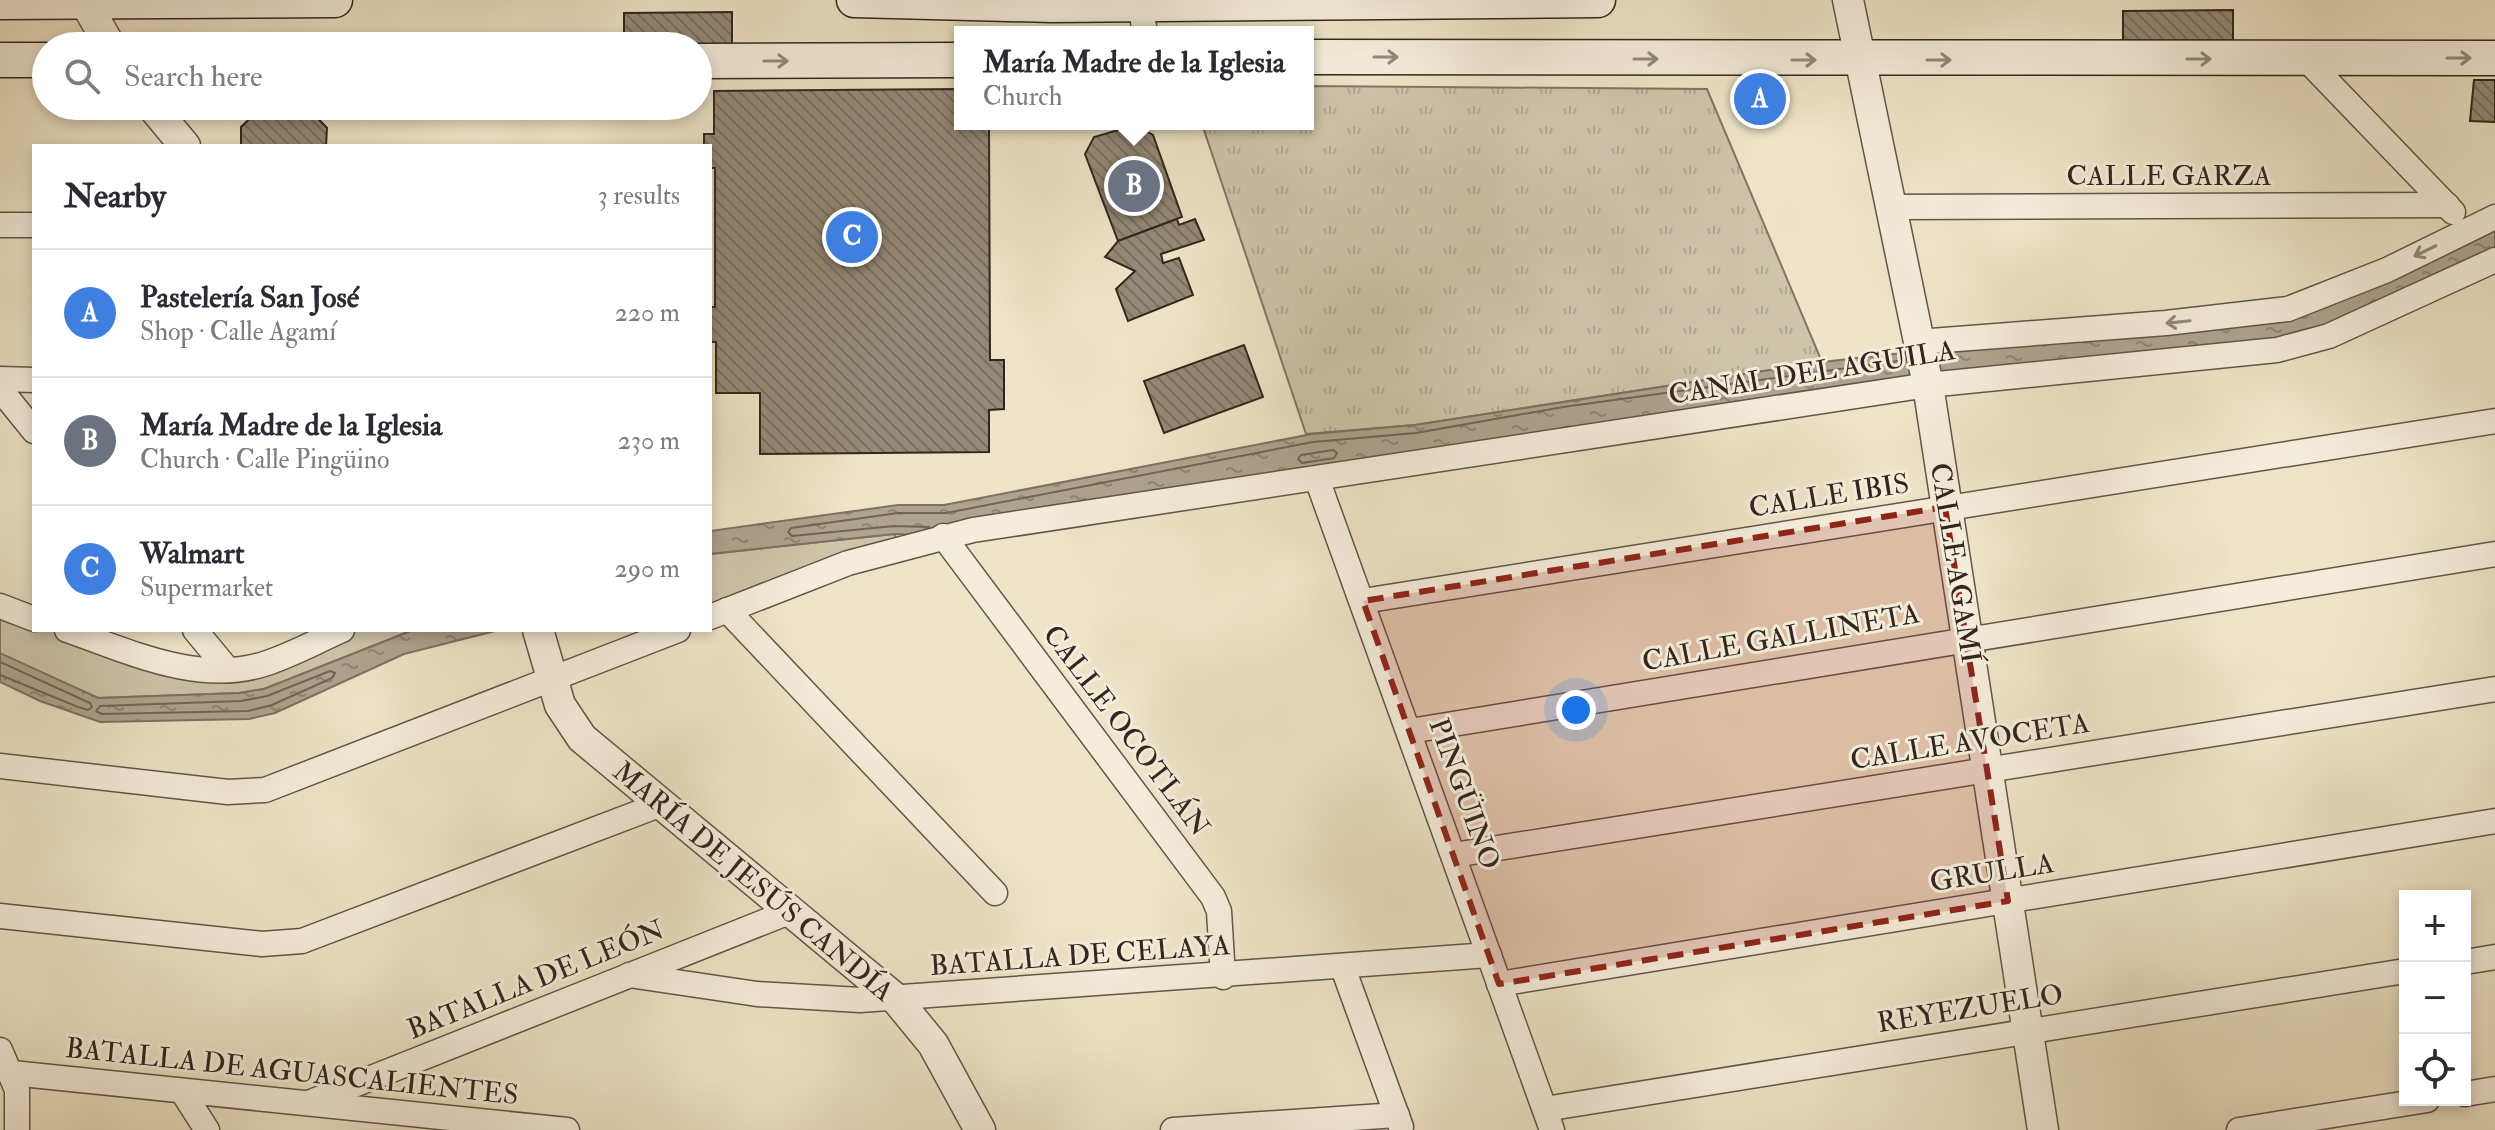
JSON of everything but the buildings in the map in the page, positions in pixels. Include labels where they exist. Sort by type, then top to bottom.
[{"type":"main road","points":[[0,2],[335,0]]},
{"type":"main road","points":[[854,0],[1141,12],[1598,0]]},
{"type":"main road","points":[[1314,57],[1861,60],[2495,58]]},
{"type":"main road","points":[[0,60],[32,60]]},
{"type":"main road","points":[[712,61],[954,60]]},
{"type":"street","points":[[84,0],[102,32]]},
{"type":"street","name":"CALLE AGAMÍ","points":[[1848,0],[1923,363],[2043,1130]]},
{"type":"street","points":[[2305,58],[2468,230]]},
{"type":"street","points":[[164,120],[183,144]]},
{"type":"street","name":"CALLE GARZA","points":[[1891,207],[2447,205]]},
{"type":"street","points":[[1923,363],[2166,323],[2288,309],[2387,270],[2495,217]]},
{"type":"street","points":[[0,225],[32,225]]},
{"type":"street","name":"CANAL DEL AGUILA","points":[[718,614],[848,563],[943,536],[1317,479],[1923,363],[2291,347],[2329,336],[2494,268]]},
{"type":"street","points":[[0,379],[32,380]]},
{"type":"street","points":[[0,389],[32,429]]},
{"type":"street","name":"CALLE IBIS","points":[[1363,601],[2495,421]]},
{"type":"street","name":"PINGÜINO","points":[[1317,479],[1548,1120]]},
{"type":"street","name":"CALLE OCOTLÁN","points":[[943,536],[1162,834],[1213,897],[1219,911],[1223,977]]},
{"type":"street","name":"CALLE GALLINETA","points":[[1410,731],[1967,637],[2495,554]]},
{"type":"street","points":[[0,606],[32,618]]},
{"type":"street","points":[[718,614],[995,893]]},
{"type":"street","points":[[73,632],[184,667],[228,670],[264,664],[337,632]]},
{"type":"street","points":[[197,632],[228,670]]},
{"type":"street","name":"MARÍA DE JESÚS CANDÍA","points":[[538,632],[560,705],[582,738],[896,999],[933,1044],[980,1130]]},
{"type":"street","points":[[0,766],[245,794],[265,790],[551,682],[673,632]]},
{"type":"street","name":"CALLE AVOCETA","points":[[1454,855],[2495,689]]},
{"type":"street","points":[[0,916],[262,944],[302,941],[659,805]]},
{"type":"street","name":"GRULLA","points":[[1499,984],[2495,821]]},
{"type":"street","name":"BATALLA DE LEÓN","points":[[305,1104],[789,912]]},
{"type":"street","name":"BATALLA DE CELAYA","points":[[629,975],[783,997],[896,999],[1489,955]]},
{"type":"street","points":[[2471,961],[2495,957]]},
{"type":"street","points":[[1173,1130],[1399,1123],[1343,968]]},
{"type":"street","name":"REYEZUELO","points":[[1548,1120],[2028,1030],[2399,972]]},
{"type":"street","points":[[0,1050],[17,1090],[17,1130]]},
{"type":"street","name":"BATALLA DE AGUASCALIENTES","points":[[12,1073],[567,1130]]},
{"type":"street","points":[[2471,1093],[2495,1089]]},
{"type":"street","points":[[182,1091],[207,1130]]},
{"type":"street","points":[[2239,1130],[2399,1104]]},
{"type":"highlighted area","points":[[1945,507],[2008,901],[1499,984],[1363,601]]},
{"type":"green space","points":[[1314,86],[1707,89],[1822,362],[1415,425],[1306,434],[1204,130],[1314,130]]},
{"type":"green space","points":[[894,534],[902,547],[712,616],[712,554]]},
{"type":"green space","points":[[0,606],[32,629],[32,632],[74,632],[205,670],[335,632],[408,632],[264,689],[239,693],[98,698],[0,654]]},
{"type":"water","points":[[2495,218],[2495,260],[2329,336],[1999,376],[943,536],[894,534],[712,554],[712,531],[898,505],[944,505],[1312,434],[1415,425],[1822,362],[2269,312]]},
{"type":"water","points":[[408,632],[491,632],[404,654],[275,713],[249,719],[100,722],[40,701],[0,682],[0,653],[98,698],[239,693],[264,689]]},
{"type":"place","name":"Pastelería San José","points":[[1760,99]]},
{"type":"place","name":"María Madre de la Iglesia","points":[[1134,186]]},
{"type":"place","name":"Walmart","points":[[852,237]]}]
